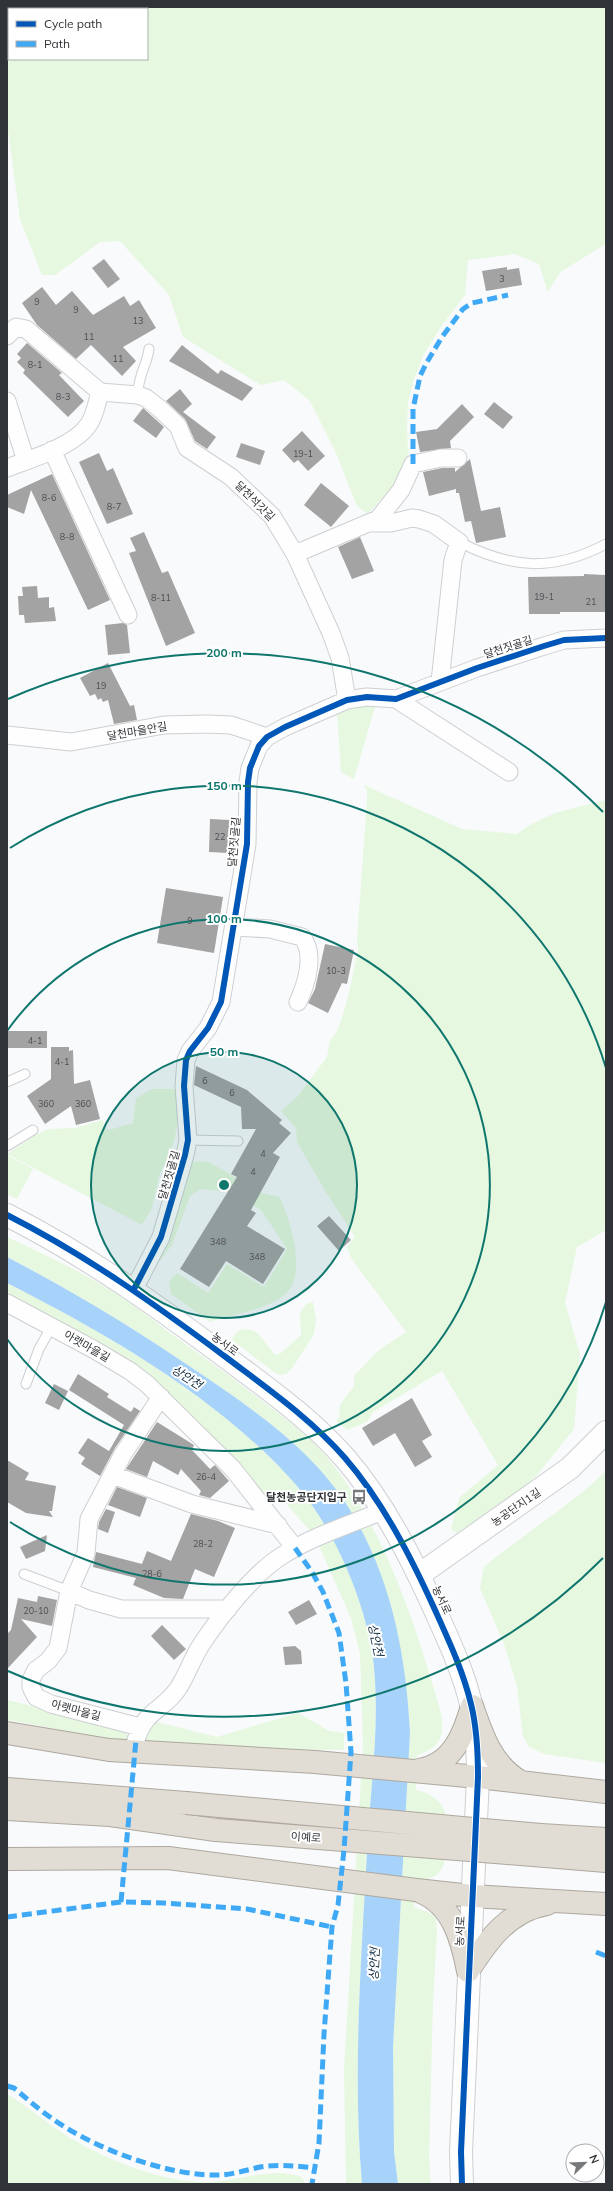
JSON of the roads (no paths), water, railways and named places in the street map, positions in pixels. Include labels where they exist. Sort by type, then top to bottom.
[{"type":"highway","points":[[416,1771],[430,1769],[447,1758],[462,1735],[472,1706]]},
{"type":"highway","points":[[472,1706],[492,1756],[511,1776],[522,1782]]},
{"type":"highway","points":[[7,1733],[109,1750],[315,1762],[478,1777],[606,1792]]},
{"type":"highway","points":[[7,1789],[186,1803],[541,1835],[606,1839]]},
{"type":"highway","name":"이예로","points":[[7,1809],[110,1815],[216,1830],[606,1861]]},
{"type":"highway","points":[[7,1859],[168,1858],[472,1896],[606,1904]]},
{"type":"highway","points":[[416,1890],[431,1896],[446,1911],[459,1935],[468,1971]]},
{"type":"highway","points":[[468,1971],[497,1930],[512,1918],[532,1908],[563,1902]]},
{"type":"street","points":[[7,336],[16,327],[26,329],[100,392],[93,415],[85,430],[52,450],[7,468]]},
{"type":"street","name":"달천석갓길","points":[[100,392],[138,395],[146,398],[174,420],[187,448],[231,477],[258,502],[279,526],[295,554],[331,633],[340,658],[347,700]]},
{"type":"street","points":[[7,401],[26,461]]},
{"type":"street","points":[[52,450],[128,615]]},
{"type":"street","points":[[295,554],[378,519],[390,506],[401,490],[413,464],[434,459],[458,458]]},
{"type":"street","points":[[371,523],[391,523],[412,518],[418,519],[434,524],[459,542],[453,560],[440,682]]},
{"type":"street","name":"달천짓골길","points":[[134,1289],[161,1237],[185,1155],[188,1140],[184,1086],[186,1060],[190,1051],[208,1028],[220,1002],[247,844],[248,782],[254,757],[267,737],[347,700],[367,697],[396,698],[508,657],[564,640],[606,638]]},
{"type":"street","points":[[396,698],[509,772]]},
{"type":"street","name":"달천마을안길","points":[[7,735],[72,742],[164,725],[208,724],[231,725],[267,737]]},
{"type":"street","points":[[234,926],[270,929],[302,937],[308,945],[309,973],[298,1002]]},
{"type":"street","name":"농서로","points":[[7,1215],[82,1256],[134,1289],[253,1377],[312,1425],[344,1458],[375,1514],[419,1575],[453,1648],[472,1706],[478,1743],[478,1777],[468,1971],[461,2152],[462,2184]]},
{"type":"street","name":"아랫마을길","points":[[7,1303],[52,1326],[130,1371],[161,1397],[232,1468],[278,1525],[300,1546],[269,1565],[228,1610],[203,1642],[173,1695],[146,1718],[138,1733],[40,1700],[33,1692],[31,1687],[33,1674],[48,1661],[58,1648],[69,1591],[86,1553],[89,1519],[145,1419],[161,1397]]},
{"type":"street","name":"농공단지1길","points":[[419,1575],[570,1468],[606,1432]]},
{"type":"street","points":[[113,1475],[192,1504],[278,1525]]},
{"type":"street","points":[[300,1546],[375,1514]]},
{"type":"street","points":[[69,1591],[94,1602],[122,1608],[228,1610]]},
{"type":"lane","points":[[138,395],[139,378],[147,360],[149,349]]},
{"type":"lane","points":[[459,542],[494,557],[539,564],[558,563],[572,560],[606,544]]},
{"type":"lane","points":[[7,1082],[25,1074]]},
{"type":"lane","points":[[7,1146],[33,1130]]},
{"type":"lane","points":[[188,1140],[238,1141]]},
{"type":"lane","points":[[26,1384],[34,1361],[52,1326]]},
{"type":"lane","points":[[24,1574],[69,1591]]},
{"type":"water","name":"상안천","points":[[7,1257],[83,1299],[156,1344],[265,1419],[303,1452],[336,1489],[350,1510],[376,1562],[386,1589],[400,1645],[405,1674],[410,1732],[393,2047],[394,2152],[398,2184],[362,2184],[358,2097],[359,2009],[368,1834],[375,1742],[376,1696],[375,1674],[368,1630],[362,1608],[345,1564],[323,1521],[297,1486],[267,1455],[234,1425],[199,1397],[162,1371],[84,1324],[7,1283]]},
{"type":"place","name":"달천농공단지입구","points":[[359,1497]]}]
